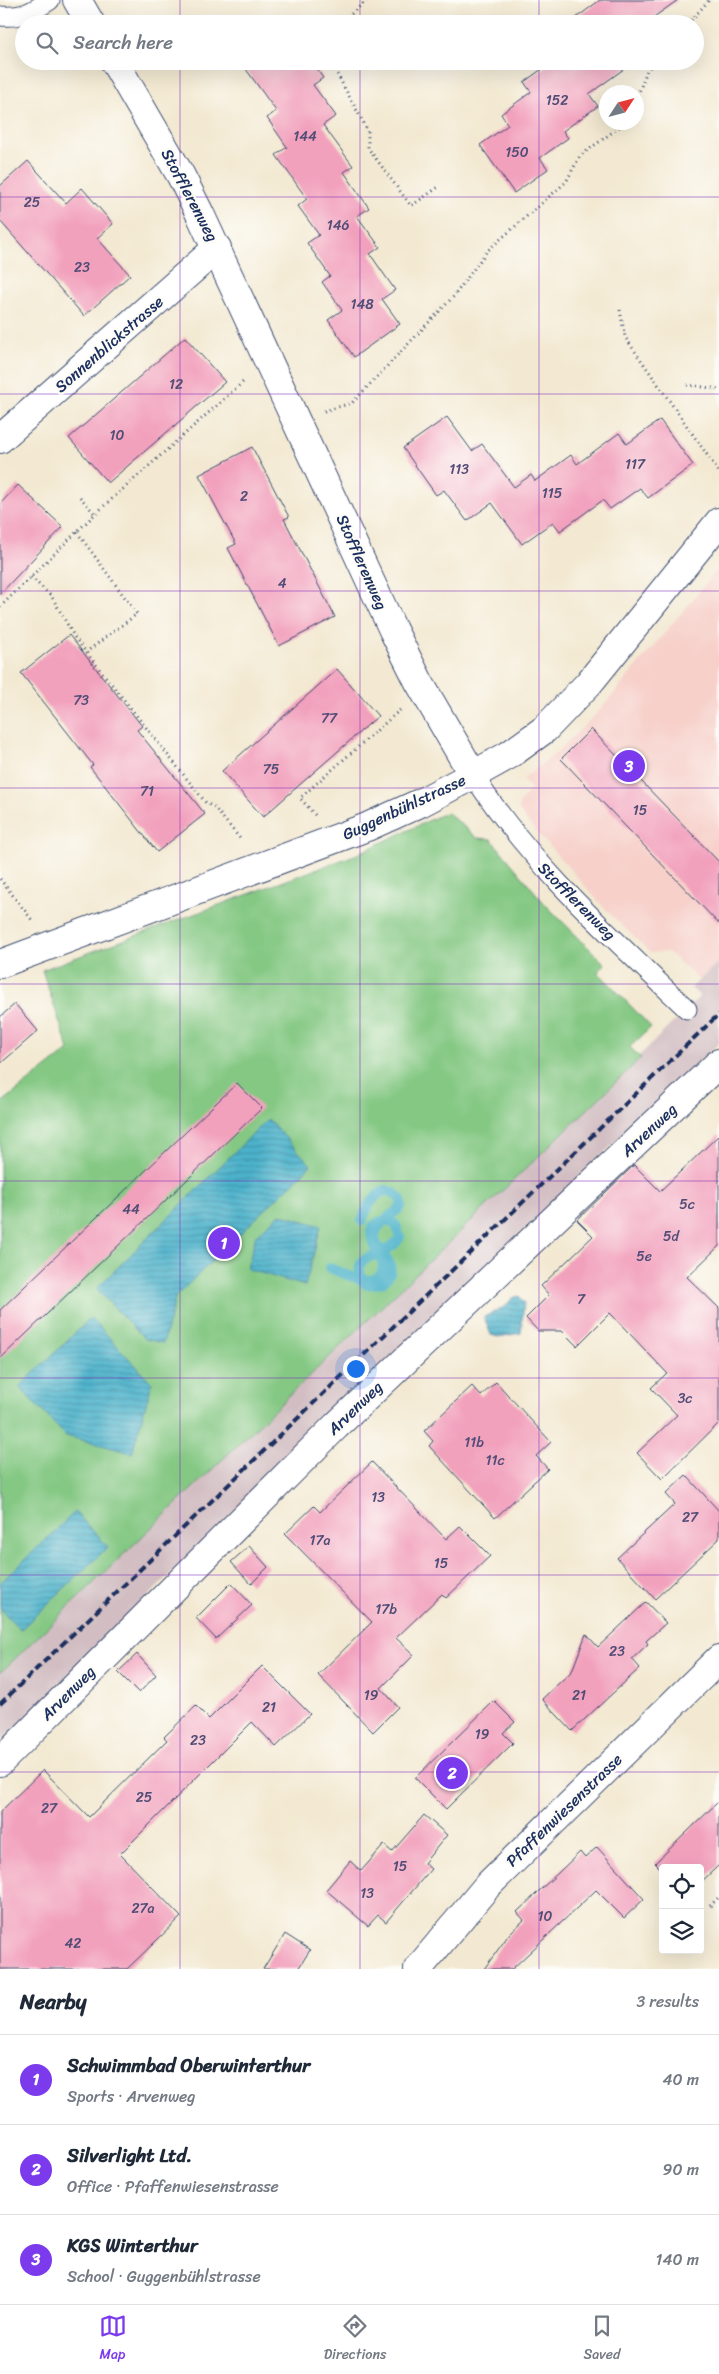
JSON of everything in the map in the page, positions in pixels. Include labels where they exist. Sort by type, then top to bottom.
[{"type":"street","points":[[77,0],[86,15]]},
{"type":"street","name":"Stofflerenweg","points":[[119,70],[181,176],[217,248],[393,630],[419,682],[473,775]]},
{"type":"street","name":"Sonnenblickstrasse","points":[[0,439],[217,248]]},
{"type":"street","name":"Guggenbühlstrasse","points":[[0,964],[367,827],[420,803],[473,775],[531,740],[574,701],[719,522]]},
{"type":"street","name":"Arvenweg","points":[[0,1762],[336,1426],[718,1066]]},
{"type":"street","name":"Pfaffenwiesenstrasse","points":[[418,1969],[488,1885],[719,1660]]},
{"type":"lane","points":[[22,15],[36,10],[50,0]]},
{"type":"lane","points":[[0,16],[15,17]]},
{"type":"lane","name":"Stofflerenweg","points":[[473,775],[506,822],[539,863],[579,905],[688,1009]]},
{"type":"path","points":[[350,15],[367,0]]},
{"type":"path","points":[[696,15],[709,0]]},
{"type":"path","points":[[335,70],[368,131],[368,148],[411,206],[440,186]]},
{"type":"path","points":[[642,85],[647,70]]},
{"type":"path","points":[[316,413],[352,403],[454,296],[487,251],[566,182],[580,156],[615,130]]},
{"type":"path","points":[[620,310],[625,337],[719,472]]},
{"type":"path","points":[[0,607],[95,514],[246,379]]},
{"type":"path","points":[[686,385],[719,389]]},
{"type":"path","points":[[80,497],[95,514]]},
{"type":"path","points":[[77,532],[137,614],[86,652]]},
{"type":"path","points":[[31,577],[52,597],[75,638],[206,803],[214,807],[244,843]]},
{"type":"path","points":[[316,817],[300,798],[407,704]]},
{"type":"path","points":[[0,879],[33,921]]},
{"type":"path","points":[[710,1906],[719,1897]]},
{"type":"shaded area","points":[[719,568],[719,961],[699,980],[668,952],[651,953],[609,913],[526,820],[519,810],[519,803],[531,789],[523,779],[557,752],[601,709]]},
{"type":"shaded area","points":[[719,961],[719,1043],[423,1326],[0,1742],[0,1673],[641,1058],[639,1056],[700,996],[691,988]]},
{"type":"green space","points":[[447,812],[477,838],[491,839],[545,904],[605,964],[598,972],[651,1027],[630,1047],[641,1058],[0,1673],[0,1104],[69,1050],[42,970],[355,855]]},
{"type":"water","points":[[268,1119],[311,1165],[176,1296],[163,1343],[145,1339],[96,1289]]},
{"type":"water","points":[[280,1214],[321,1226],[305,1286],[247,1269],[256,1235]]},
{"type":"water","points":[[519,1296],[524,1303],[521,1333],[498,1337],[491,1335],[484,1317],[506,1306],[512,1298]]},
{"type":"water","points":[[91,1318],[152,1383],[132,1453],[66,1436],[19,1387]]},
{"type":"water","points":[[75,1512],[108,1547],[20,1630],[0,1608],[0,1583]]},
{"type":"building","points":[[600,0],[678,0],[657,15],[580,15]]},
{"type":"building","points":[[247,70],[317,70],[323,78],[313,85],[336,116],[323,125],[353,166],[344,172],[369,208],[357,216],[380,247],[370,254],[395,290],[382,299],[400,324],[354,357],[328,320],[342,310],[322,282],[330,276],[307,243],[319,235],[298,206],[307,199],[276,155],[287,147],[267,118],[276,111]]},
{"type":"building","points":[[541,70],[622,70],[589,94],[598,106],[563,131],[568,138],[540,158],[548,169],[514,193],[480,145],[508,125],[501,114],[531,92],[524,82]]},
{"type":"building","points":[[28,161],[66,203],[82,188],[113,224],[97,238],[130,275],[84,316],[0,221],[0,186]]},
{"type":"building","points":[[185,337],[225,382],[108,483],[69,438]]},
{"type":"building","points":[[447,417],[472,451],[482,444],[514,487],[531,475],[535,481],[571,455],[577,464],[619,433],[627,444],[660,420],[693,465],[648,498],[640,488],[610,509],[603,500],[560,531],[553,522],[522,544],[492,503],[467,521],[444,490],[436,495],[403,448]]},
{"type":"building","points":[[252,447],[289,517],[284,519],[335,617],[279,646],[228,548],[236,544],[199,475]]},
{"type":"building","points":[[18,485],[63,527],[0,594],[0,504]]},
{"type":"building","points":[[69,635],[142,726],[137,730],[205,814],[157,852],[90,767],[93,765],[21,673]]},
{"type":"building","points":[[337,669],[378,716],[263,817],[222,771]]},
{"type":"building","points":[[591,729],[719,862],[719,924],[561,759]]},
{"type":"building","points":[[15,1004],[38,1031],[0,1064],[0,1017]]},
{"type":"building","points":[[237,1083],[262,1108],[0,1359],[0,1310]]},
{"type":"building","points":[[719,1135],[719,1246],[687,1277],[719,1308],[719,1423],[662,1479],[637,1453],[677,1415],[651,1388],[667,1373],[610,1313],[577,1346],[562,1331],[538,1331],[526,1318],[549,1295],[541,1286],[593,1236],[577,1220],[634,1165],[660,1191]]},
{"type":"building","points":[[496,1382],[551,1442],[536,1456],[548,1469],[495,1518],[429,1446],[433,1441],[424,1431],[472,1386],[481,1396]]},
{"type":"building","points":[[372,1462],[446,1539],[460,1526],[490,1556],[446,1598],[442,1594],[396,1638],[414,1655],[381,1688],[398,1707],[373,1732],[318,1675],[372,1622],[285,1534],[314,1506],[320,1512]]},
{"type":"building","points":[[686,1475],[719,1511],[719,1539],[655,1599],[617,1558],[675,1504],[666,1494]]},
{"type":"building","points":[[249,1546],[268,1567],[251,1584],[231,1562]]},
{"type":"building","points":[[231,1583],[252,1605],[216,1639],[196,1618]]},
{"type":"building","points":[[646,1602],[666,1623],[646,1641],[648,1644],[632,1659],[640,1668],[572,1731],[542,1699],[572,1671],[586,1634],[598,1647]]},
{"type":"building","points":[[137,1654],[156,1675],[139,1693],[118,1672]]},
{"type":"building","points":[[262,1666],[310,1714],[276,1747],[252,1722],[120,1854],[181,1917],[127,1969],[0,1969],[0,1812],[43,1770],[89,1817],[167,1740],[164,1737],[196,1706],[209,1719]]},
{"type":"building","points":[[494,1701],[515,1722],[503,1733],[513,1743],[446,1809],[415,1778]]},
{"type":"building","points":[[719,1801],[719,1865],[704,1879],[704,1864],[659,1864],[659,1867],[655,1863]]},
{"type":"building","points":[[424,1815],[447,1835],[424,1863],[431,1869],[386,1922],[378,1915],[368,1926],[326,1890],[350,1861],[361,1871],[384,1845],[392,1852]]},
{"type":"building","points":[[597,1847],[644,1899],[624,1918],[596,1890],[512,1969],[484,1969],[510,1933],[524,1920],[517,1912],[580,1852],[585,1858]]},
{"type":"building","points":[[285,1934],[310,1950],[298,1969],[263,1969]]},
{"type":"waterway","points":[[330,1268],[362,1279],[370,1280],[377,1278],[382,1272],[383,1263],[381,1258],[378,1254],[376,1250],[373,1242],[372,1227],[380,1222],[384,1221],[386,1221],[389,1221],[396,1225],[400,1237],[394,1245],[386,1250],[378,1254],[364,1260],[360,1265],[360,1273],[365,1284],[377,1284],[387,1278],[390,1266],[388,1261],[385,1256],[381,1251],[375,1241],[375,1236],[378,1227],[382,1223],[385,1220],[401,1207],[401,1200],[394,1193],[386,1190],[371,1203],[362,1221]]},
{"type":"railway","points":[[0,1704],[719,1014]]},
{"type":"place","name":"KGS Winterthur","points":[[629,766]]},
{"type":"place","name":"Schwimmbad Oberwinterthur","points":[[224,1243]]},
{"type":"place","name":"Silverlight Ltd.","points":[[452,1773]]}]
